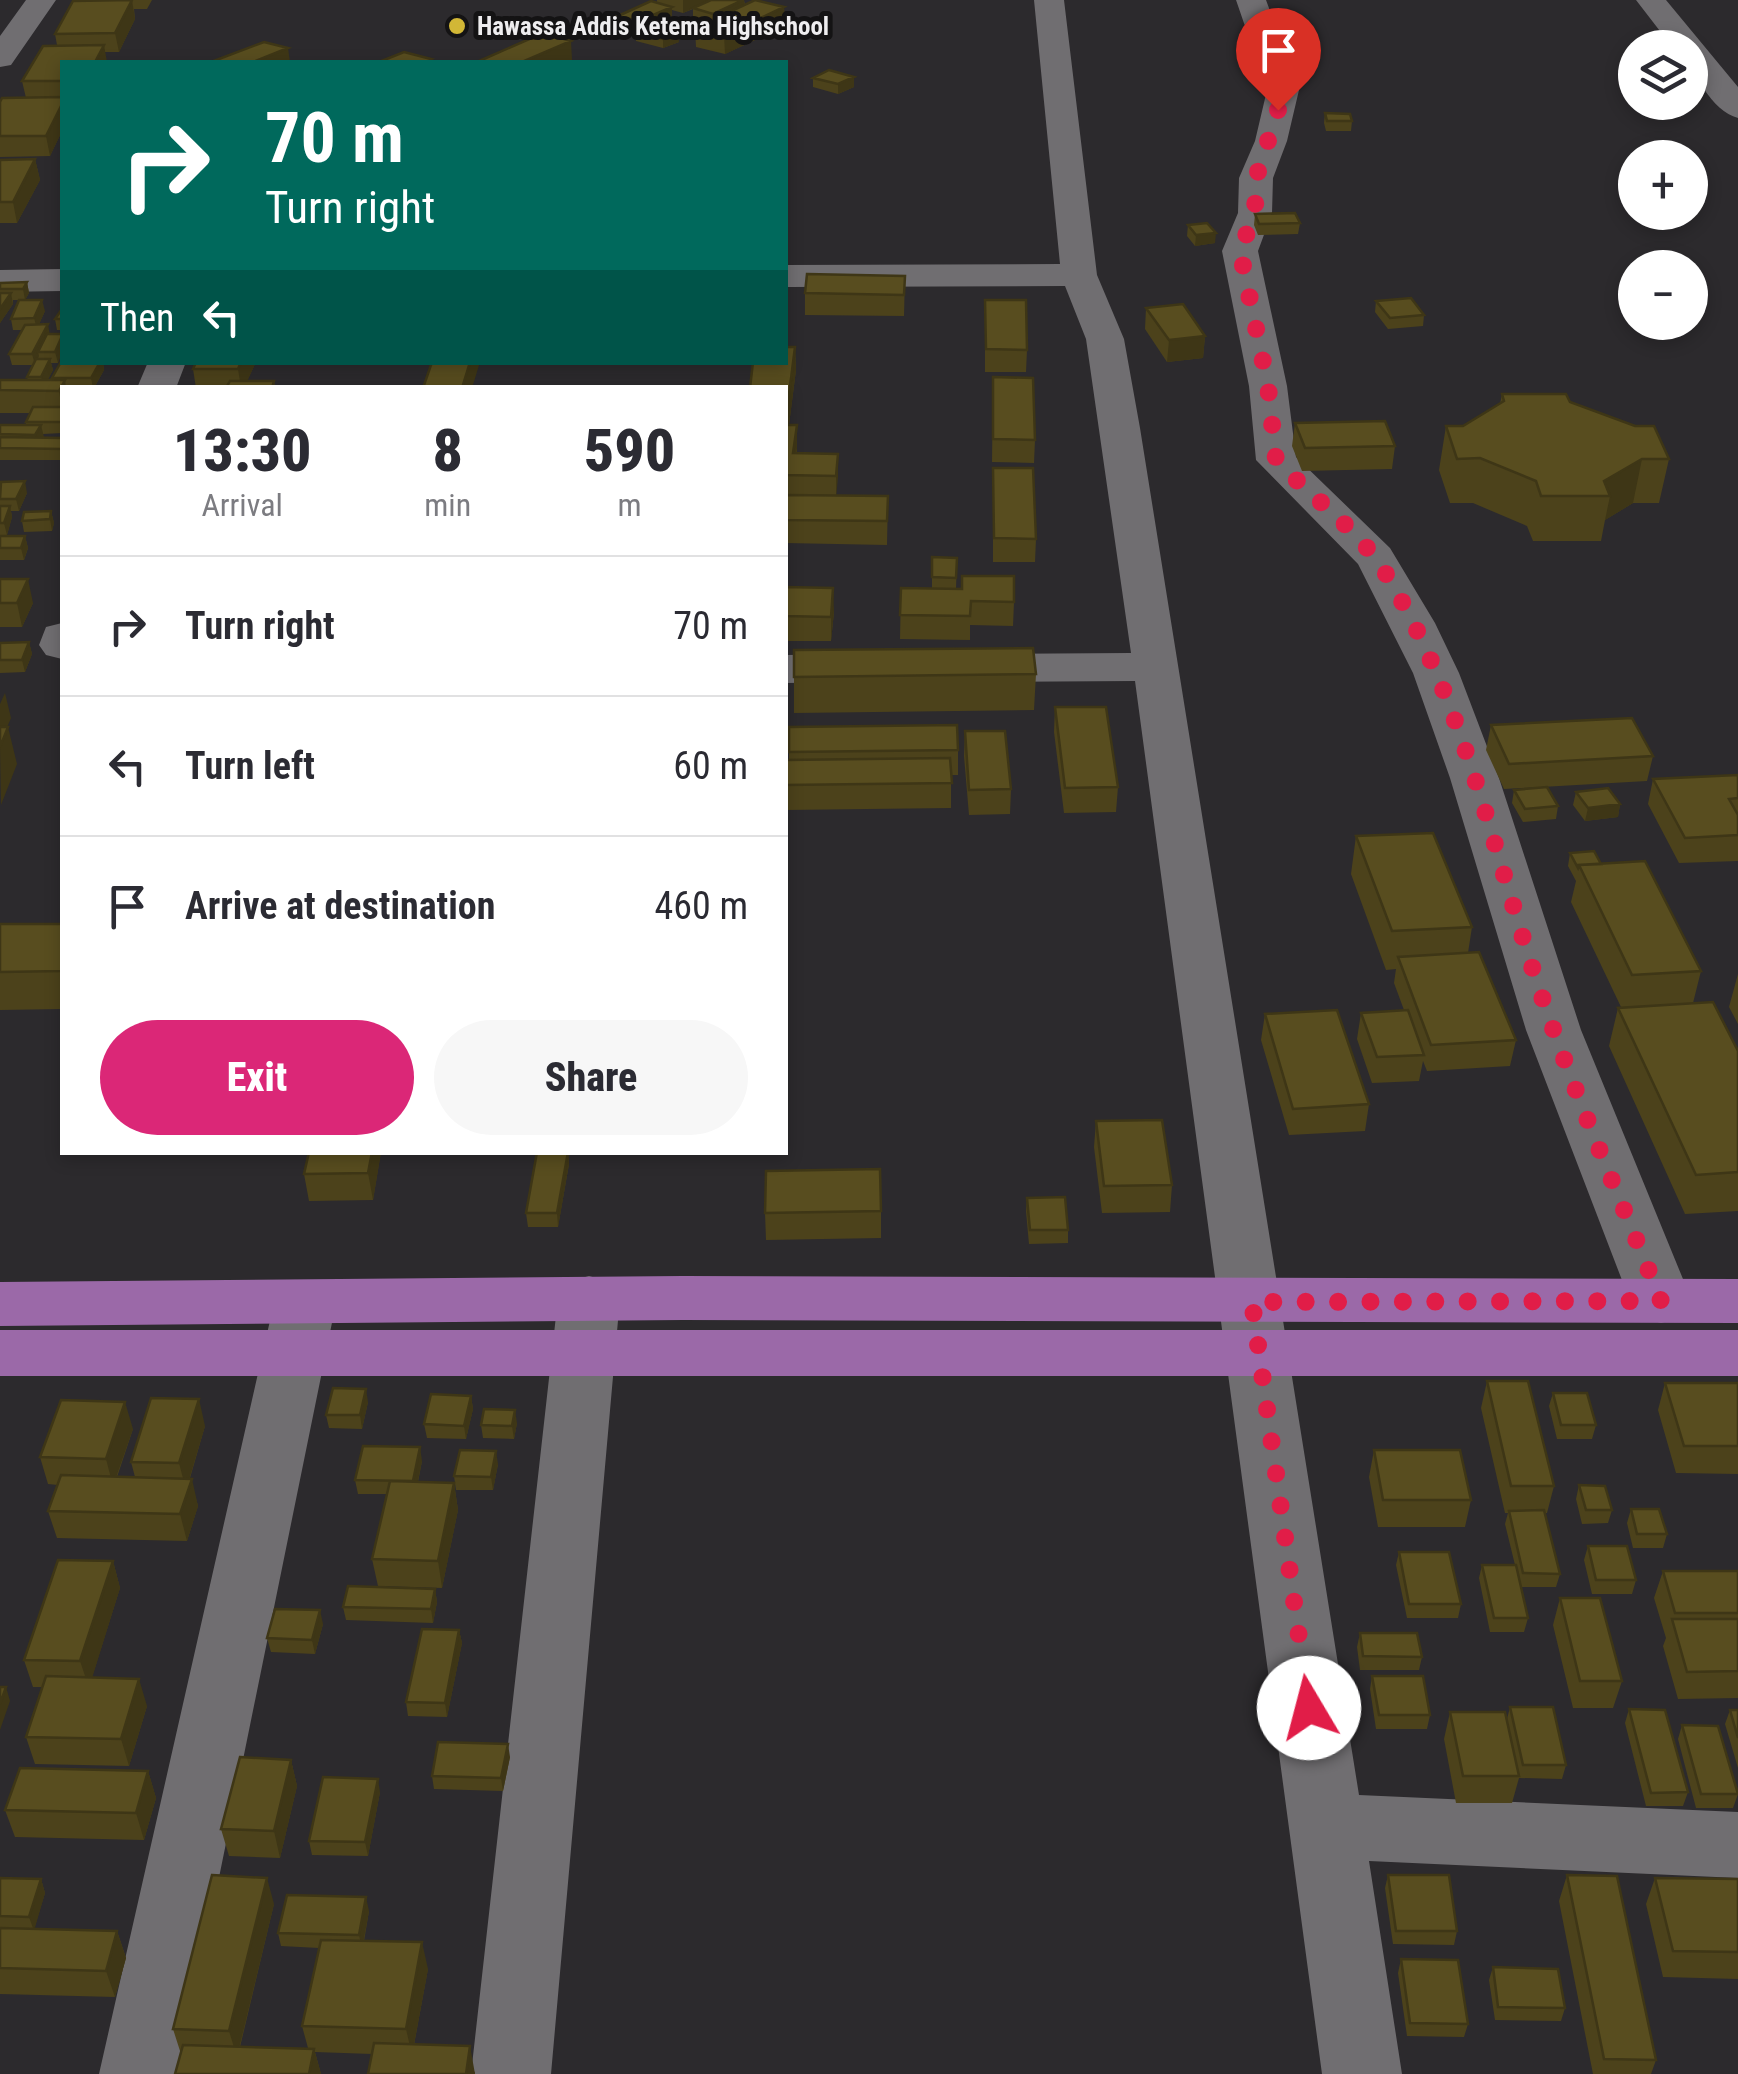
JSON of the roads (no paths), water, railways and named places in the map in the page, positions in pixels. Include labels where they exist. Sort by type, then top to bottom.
[{"type":"main road","points":[[1255,1327],[1661,1301],[1738,1301]]},
{"type":"main road","points":[[0,1304],[298,1329]]},
{"type":"main road","points":[[0,1354],[298,1329],[587,1325],[1255,1327],[1738,1353]]},
{"type":"street","points":[[1049,0],[1079,275],[1105,339],[1255,1327],[1362,2074]]},
{"type":"street","points":[[1252,0],[1283,90],[1256,178],[1255,212],[1240,251],[1268,386],[1276,460],[1349,525],[1386,573],[1434,671],[1473,771],[1540,992],[1661,1301]]},
{"type":"street","points":[[1651,0],[1738,108]]},
{"type":"street","points":[[1676,0],[1738,73]]},
{"type":"street","points":[[0,58],[24,11]]},
{"type":"street","points":[[788,276],[1079,275]]},
{"type":"street","points":[[0,280],[60,280]]},
{"type":"street","points":[[788,668],[1156,667]]},
{"type":"street","points":[[510,2074],[587,1325]]},
{"type":"street","points":[[139,2074],[298,1329]]},
{"type":"street","points":[[1326,1826],[1738,1845]]},
{"type":"place","name":"Hawassa Addis Ketema Highschool","points":[[457,26]]}]
